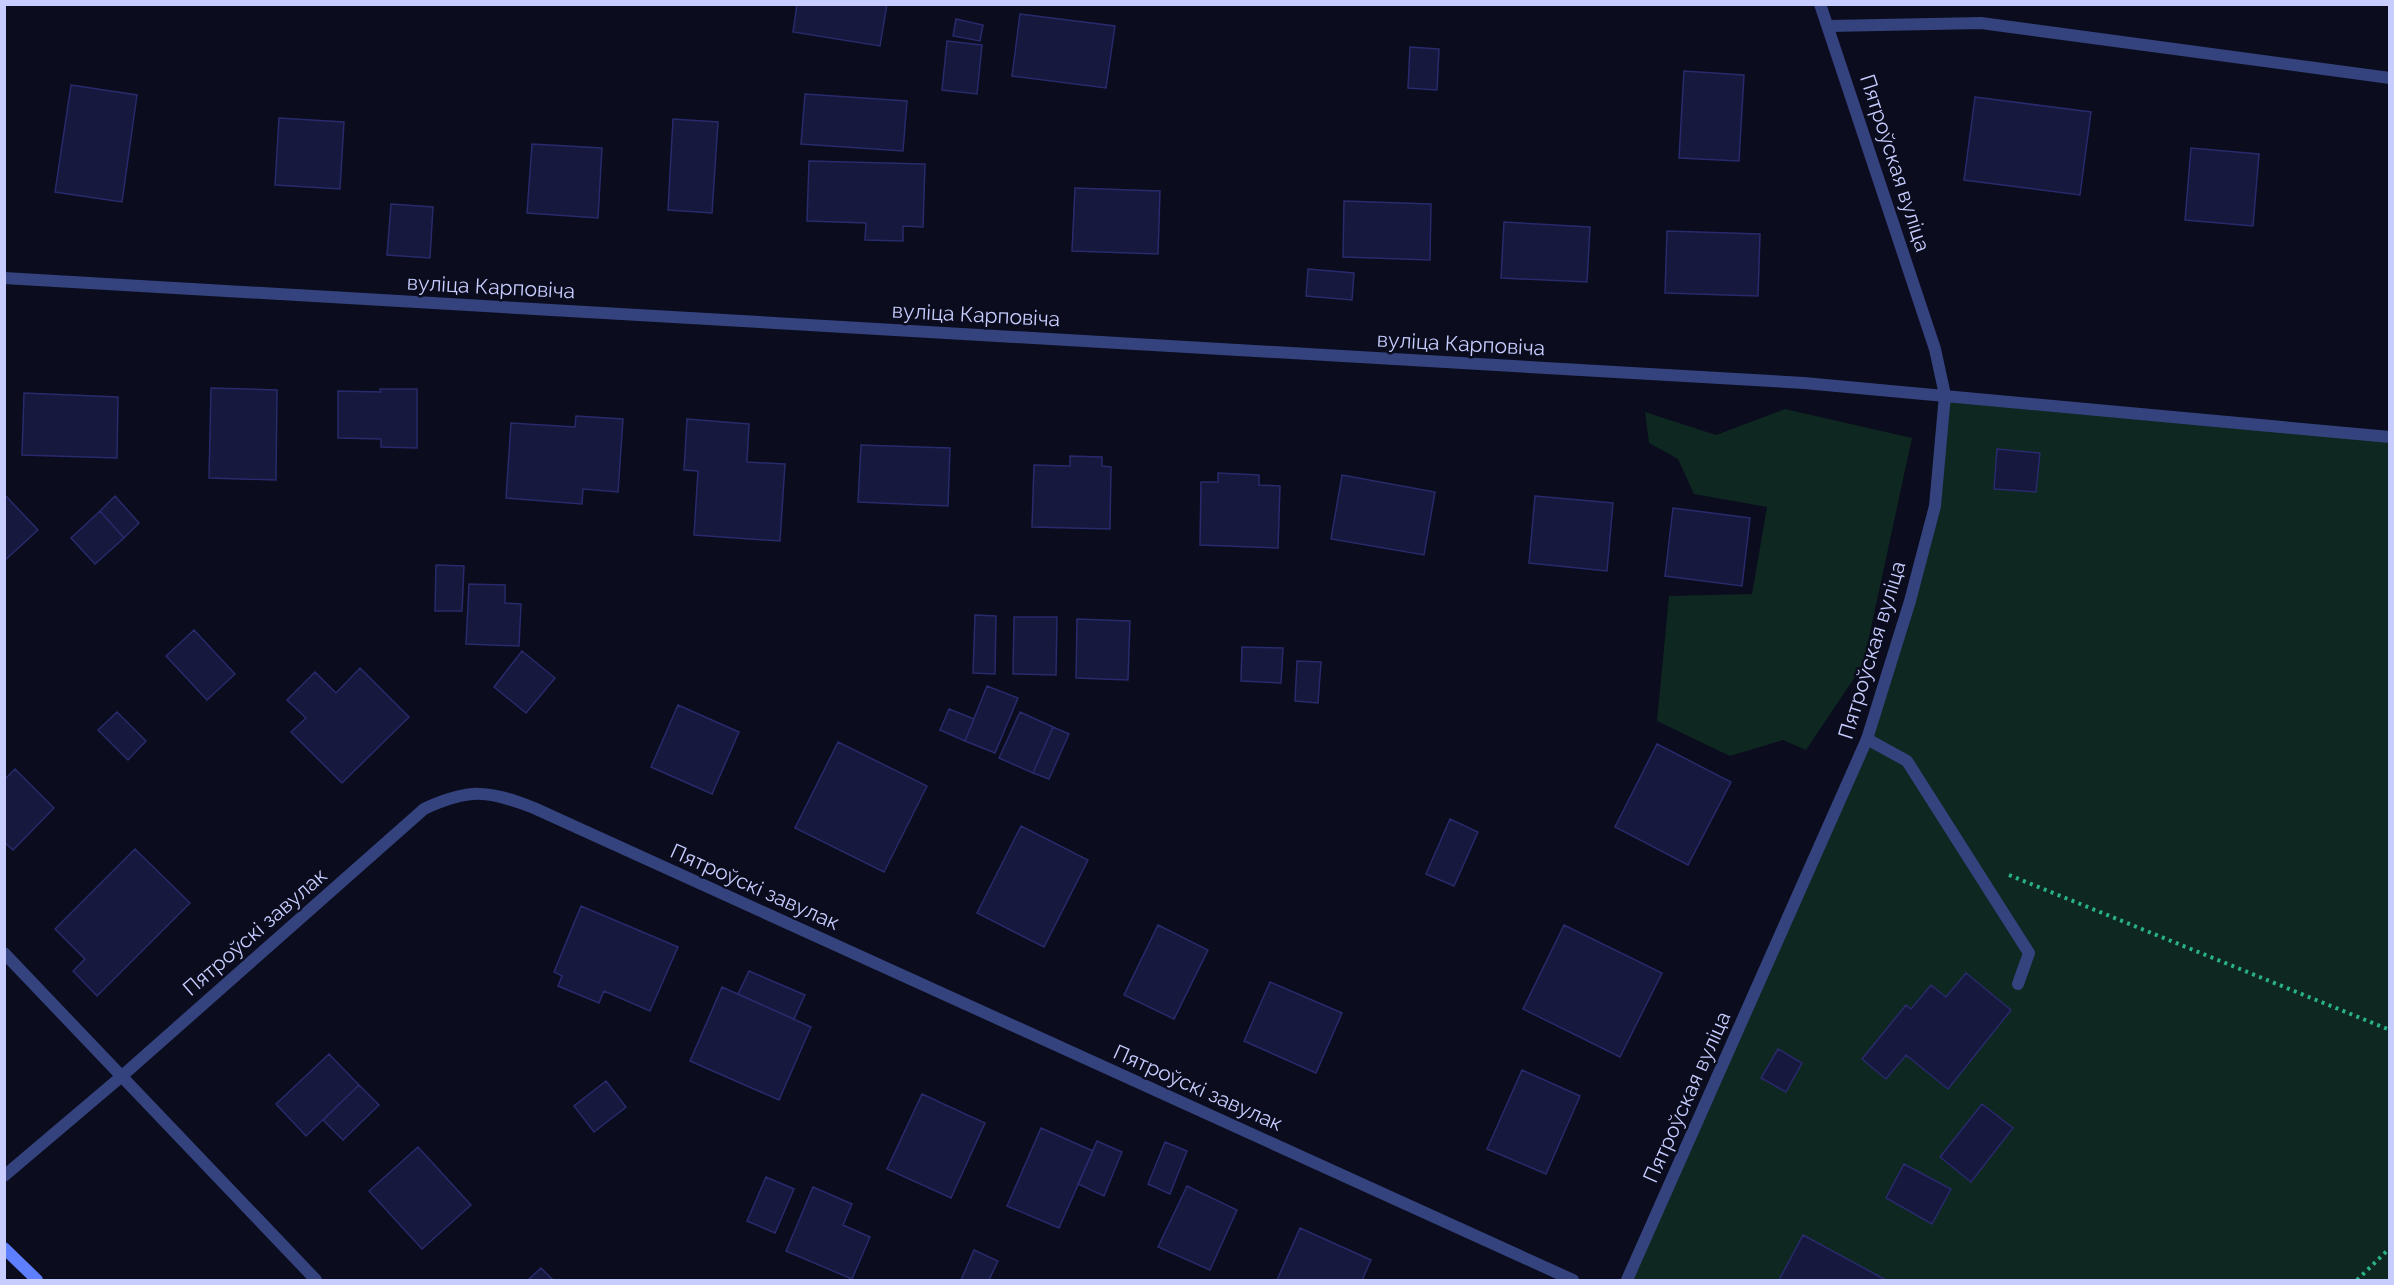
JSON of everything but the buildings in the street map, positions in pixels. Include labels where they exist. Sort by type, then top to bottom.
[{"type":"main road","points":[[4,1248],[37,1281]]},
{"type":"street","name":"Пятроўская вуліца","points":[[1627,1281],[1867,739],[1910,601],[1935,506],[1945,395],[1935,349],[1820,4]]},
{"type":"street","points":[[1829,26],[1981,24],[2390,78]]},
{"type":"street","name":"вуліца Карповіча","points":[[4,278],[1804,383],[2390,437]]},
{"type":"street","points":[[1867,739],[1907,761],[2029,953],[2018,984]]},
{"type":"street","name":"Пятроўскі завулак","points":[[4,1176],[122,1076],[424,809],[450,797],[476,793],[505,797],[1573,1281]]},
{"type":"street","points":[[4,953],[316,1281]]},
{"type":"path","points":[[1970,859],[2390,1030]]},
{"type":"path","points":[[2356,1281],[2390,1248]]},
{"type":"green space","points":[[1945,395],[2389,437],[2389,1280],[1627,1280],[1867,739],[1935,506]]},
{"type":"green space","points":[[1785,409],[1912,438],[1863,665],[1806,750],[1783,740],[1730,756],[1657,721],[1669,596],[1752,594],[1767,507],[1694,494],[1678,459],[1649,443],[1645,412],[1716,435]]}]
